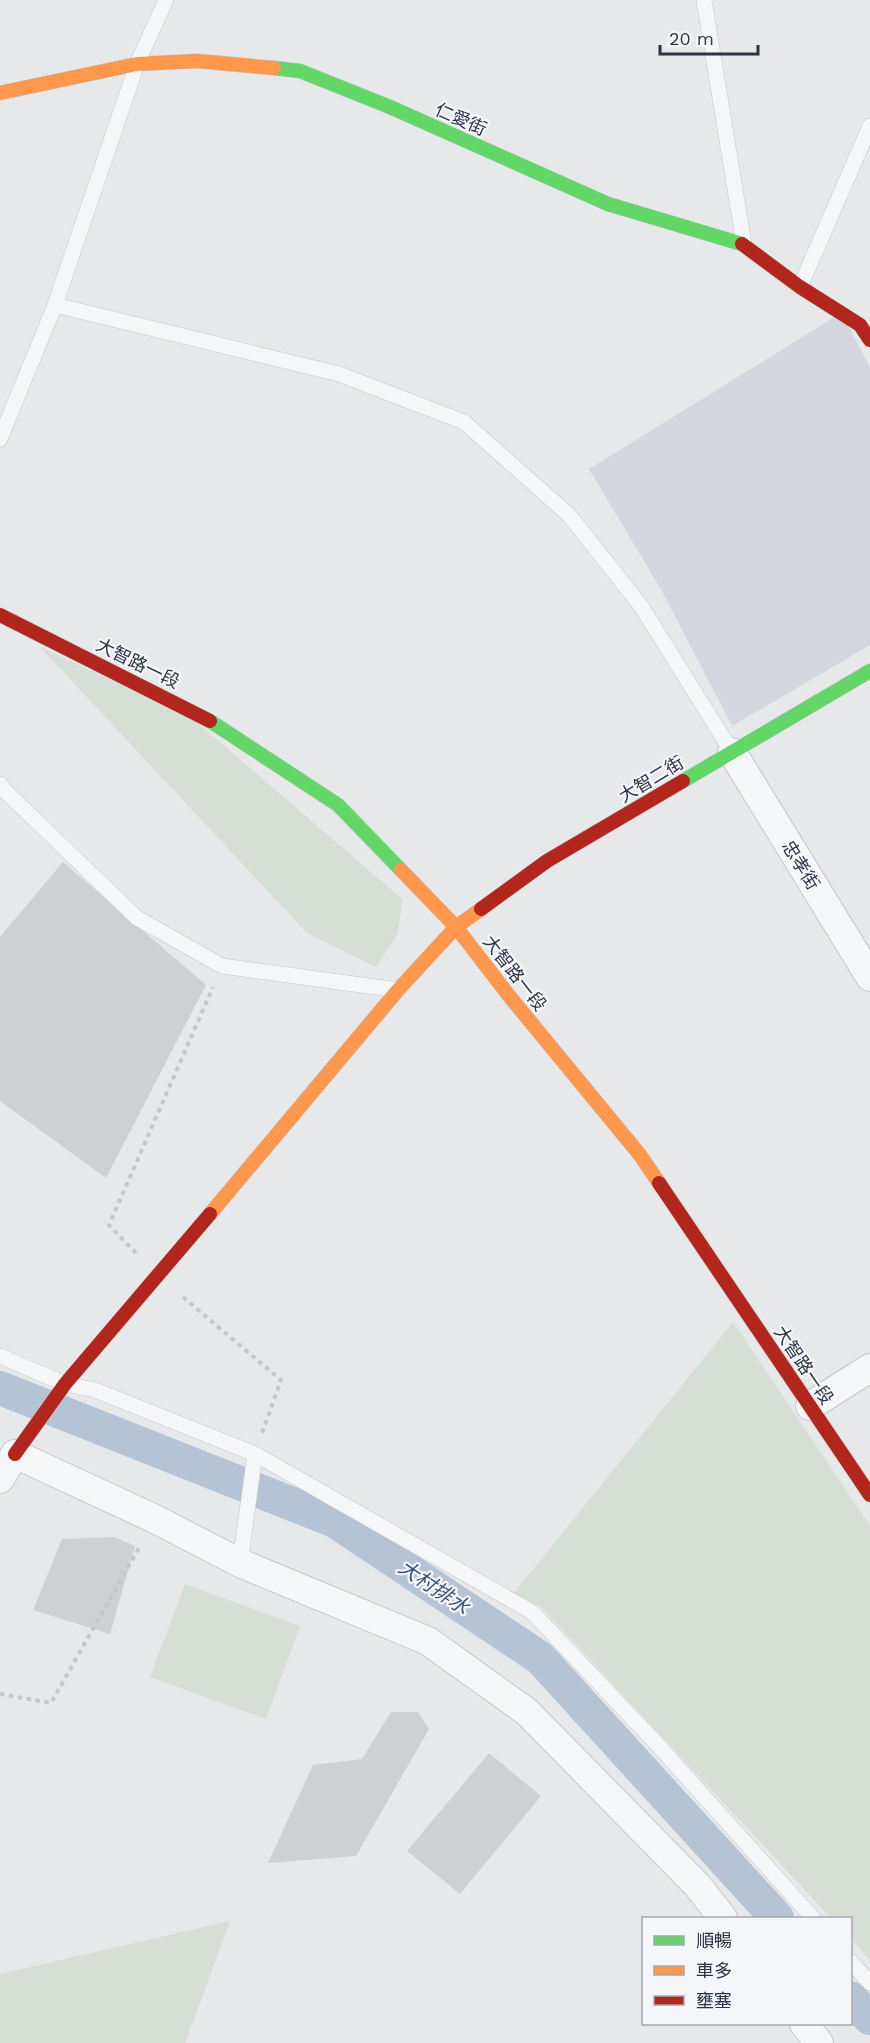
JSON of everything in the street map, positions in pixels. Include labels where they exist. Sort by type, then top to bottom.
[{"type":"street","name":"仁愛街","points":[[0,93],[137,64],[197,61],[300,71],[390,107],[608,204],[744,244],[800,287],[860,325],[870,340]]},
{"type":"street","name":"大智路一段","points":[[0,615],[201,715],[338,805],[456,927],[510,997],[640,1155],[870,1495]]},
{"type":"street","name":"大智二街","points":[[9,1451],[398,990],[456,927],[547,861],[870,671]]},
{"type":"street","name":"忠孝街","points":[[732,752],[870,977]]},
{"type":"street","points":[[810,1406],[870,1368]]},
{"type":"street","points":[[0,1479],[9,1451],[155,1519],[240,1563],[428,1641],[527,1712],[697,1885],[722,1917]]},
{"type":"street","points":[[805,2025],[819,2043]]},
{"type":"lane","points":[[0,439],[55,305],[137,64],[166,0]]},
{"type":"lane","points":[[704,0],[744,244]]},
{"type":"lane","points":[[800,287],[870,126]]},
{"type":"lane","points":[[55,305],[339,374],[464,422],[569,515],[641,606],[732,752]]},
{"type":"lane","points":[[0,784],[137,918],[222,966],[398,990]]},
{"type":"lane","points":[[0,1356],[65,1384],[95,1390],[255,1454],[532,1612],[656,1743],[812,1917]]},
{"type":"lane","points":[[240,1563],[255,1454]]},
{"type":"lane","points":[[852,1963],[870,1983]]},
{"type":"path","points":[[222,966],[109,1225],[159,1276],[281,1380],[255,1454]]},
{"type":"path","points":[[0,1694],[51,1703],[155,1519]]},
{"type":"shaded area","points":[[841,313],[870,367],[870,645],[732,726],[663,593],[589,469]]},
{"type":"shaded area","points":[[39,646],[193,719],[402,899],[398,933],[376,967],[307,933]]},
{"type":"shaded area","points":[[733,1322],[870,1526],[870,1960],[852,1940],[852,1917],[830,1917],[541,1607],[514,1593]]},
{"type":"shaded area","points":[[185,1584],[300,1626],[266,1719],[150,1677]]},
{"type":"shaded area","points":[[230,1921],[185,2043],[0,2043],[0,1974]]},
{"type":"building","points":[[63,862],[206,985],[106,1178],[0,1101],[0,937]]},
{"type":"building","points":[[115,1537],[135,1546],[110,1634],[33,1610],[62,1539]]},
{"type":"building","points":[[391,1712],[418,1712],[429,1729],[356,1856],[268,1863],[313,1765],[362,1759]]},
{"type":"building","points":[[489,1753],[541,1796],[460,1894],[407,1851]]},
{"type":"waterway","name":"大村排水","points":[[0,1388],[335,1521],[540,1658],[776,1917]]},
{"type":"waterway","name":"大村排水","points":[[852,2000],[870,2018]]},
{"type":"traffic: fast","points":[[274,68],[300,71],[390,107],[608,204],[742,244]]},
{"type":"traffic: fast","points":[[683,781],[870,671]]},
{"type":"traffic: fast","points":[[210,721],[338,805],[401,870]]},
{"type":"traffic: slow","points":[[0,93],[137,64],[197,61],[274,68]]},
{"type":"traffic: slow","points":[[401,870],[456,927],[510,997],[640,1155],[659,1183]]},
{"type":"traffic: slow","points":[[210,1214],[398,990],[456,927],[481,909]]},
{"type":"traffic: jam","points":[[742,244],[800,287],[860,325],[870,340]]},
{"type":"traffic: jam","points":[[0,615],[210,721]]},
{"type":"traffic: jam","points":[[481,909],[547,861],[683,781]]},
{"type":"traffic: jam","points":[[659,1183],[870,1495]]},
{"type":"traffic: jam","points":[[15,1454],[65,1384],[210,1214]]}]
